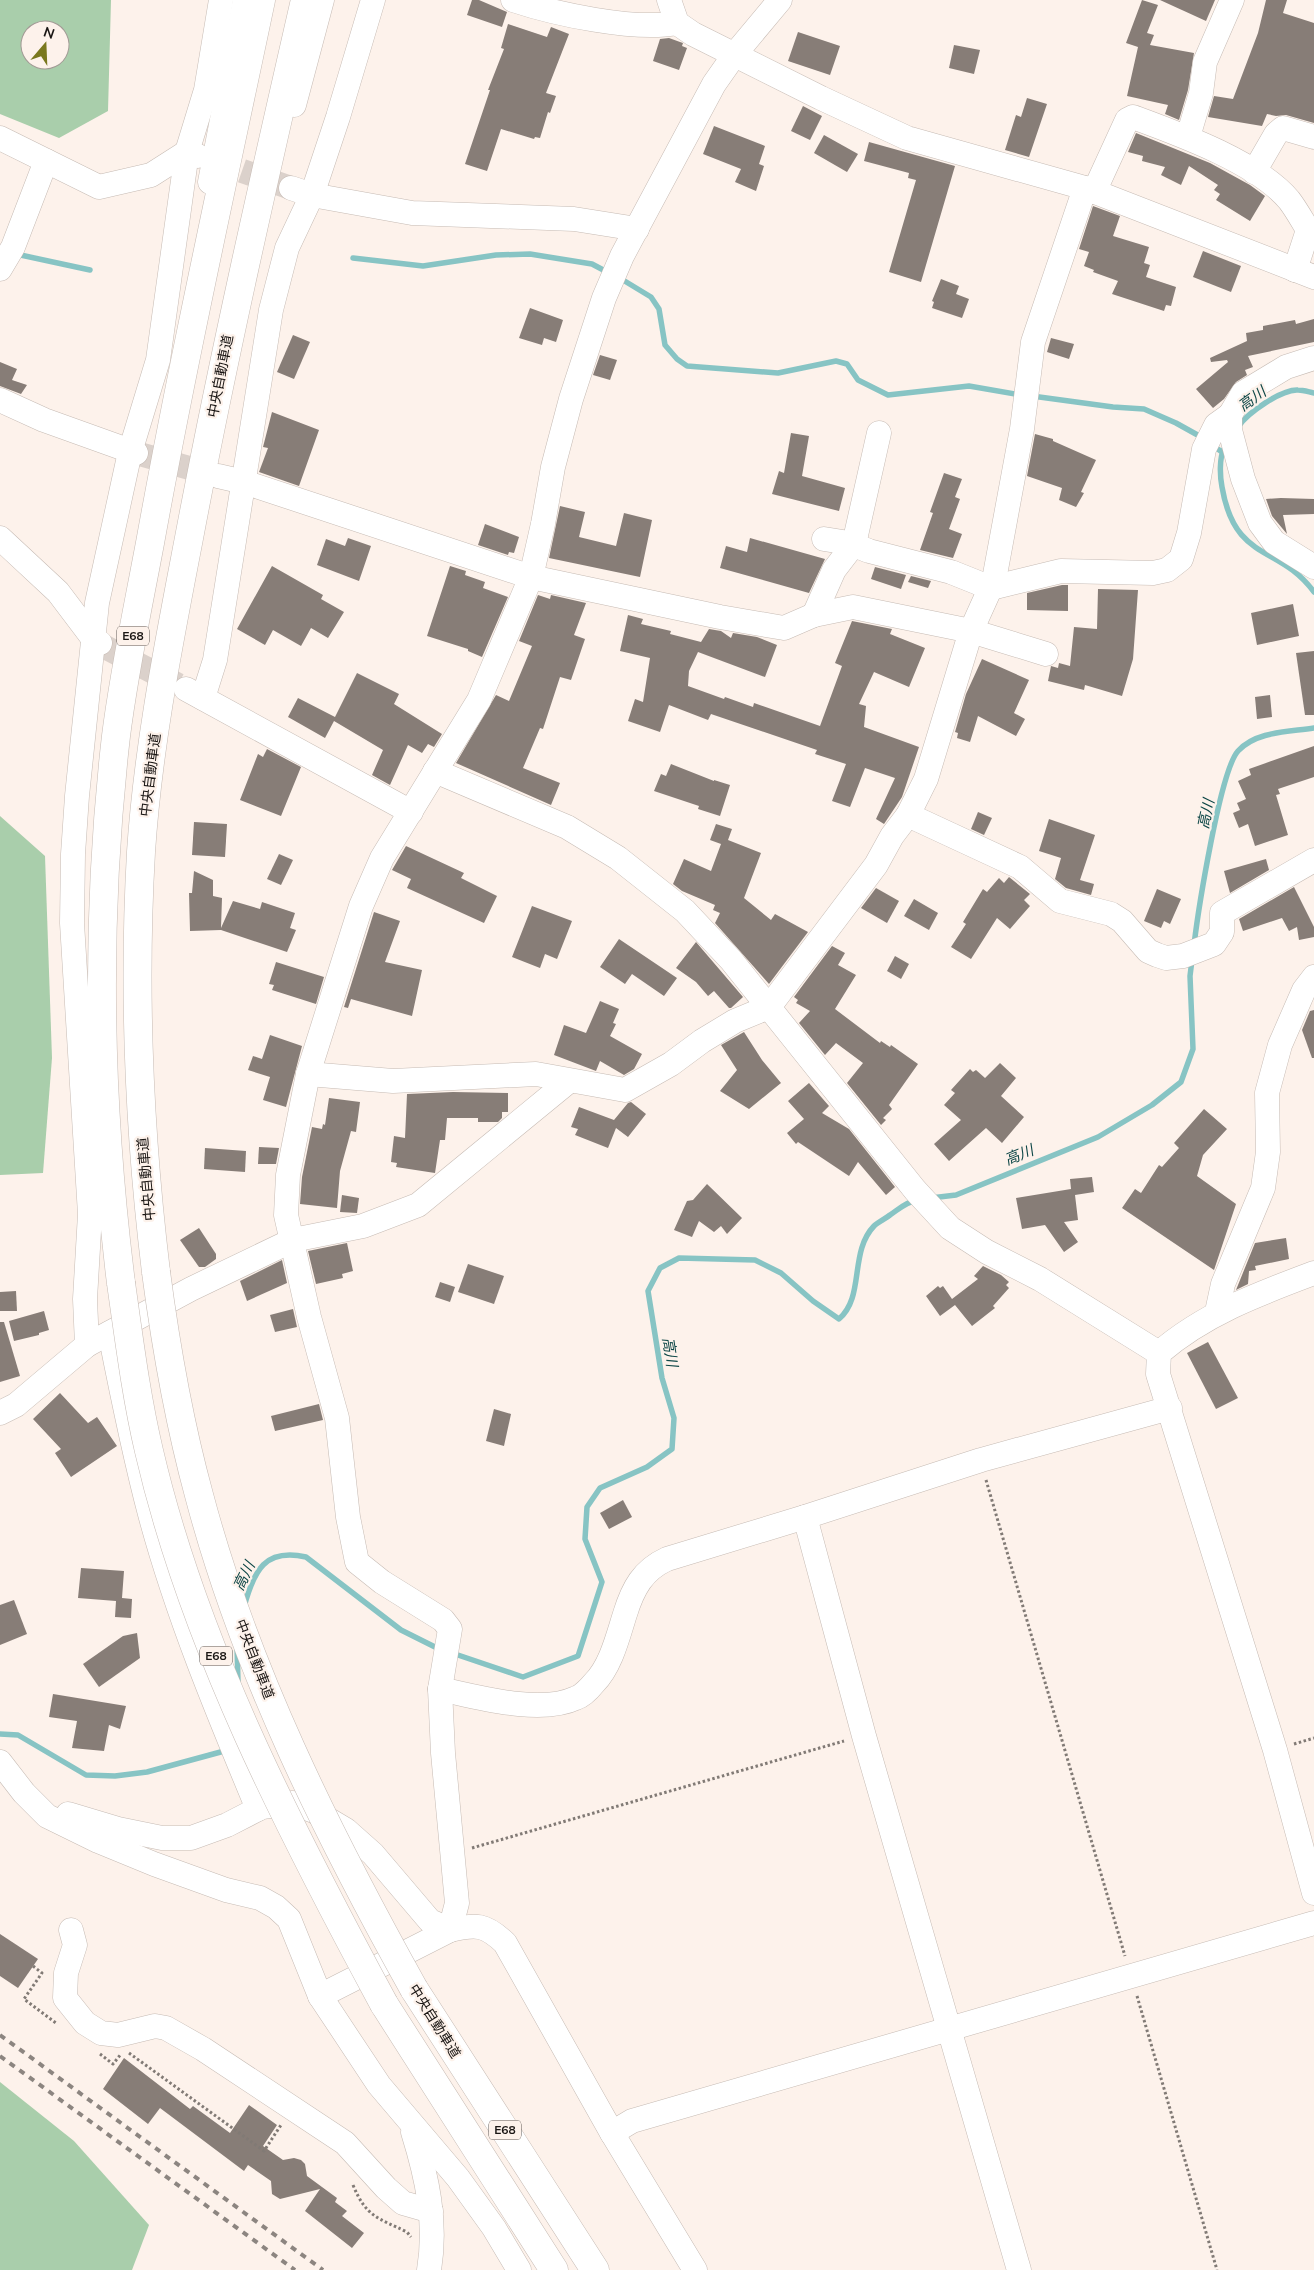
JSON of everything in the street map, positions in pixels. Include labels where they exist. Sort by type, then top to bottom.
[{"type":"highway","name":"E68","points":[[261,0],[187,345],[116,734],[109,817],[100,1020],[111,1205],[121,1283],[133,1369],[149,1452],[172,1532],[205,1630],[242,1724],[333,1908],[384,2004],[554,2270]]},
{"type":"highway","name":"中央自動車道","points":[[305,0],[224,353],[170,638],[150,760],[143,832],[137,1014],[141,1122],[156,1272],[166,1348],[180,1419],[199,1497],[221,1569],[273,1705],[316,1802],[362,1895],[414,1989],[595,2270]]},
{"type":"street","points":[[88,1345],[85,1299],[90,1214],[72,922],[73,854],[77,796],[100,644],[97,602],[133,452],[158,360],[221,0]]},
{"type":"street","points":[[187,345],[215,151],[245,0]]},
{"type":"street","points":[[251,237],[284,142],[322,0]]},
{"type":"street","points":[[373,0],[338,117],[301,191],[271,310],[215,660],[194,694],[411,812]]},
{"type":"street","points":[[513,0],[560,13],[641,26],[677,23]]},
{"type":"street","points":[[308,1074],[393,1081],[536,1074],[625,1090],[671,1064],[702,1040],[734,1021],[769,1007],[876,865],[892,836],[908,815],[926,779],[972,630],[994,580],[1022,429],[1033,342],[1090,190],[1127,120],[1133,116],[1188,137],[1254,172],[1289,200],[1308,230],[1304,273],[1090,190],[907,138],[820,98],[693,34],[677,23],[670,0]]},
{"type":"street","points":[[450,1930],[457,1904],[443,1754],[442,1684],[450,1629],[443,1620],[382,1582],[356,1562],[348,1517],[337,1418],[309,1317],[286,1215],[288,1175],[308,1074],[361,906],[382,858],[479,700],[531,577],[544,524],[553,467],[571,399],[604,298],[622,256],[714,84],[735,54],[780,0]]},
{"type":"street","points":[[1188,137],[1201,93],[1205,62],[1232,0]]},
{"type":"street","points":[[1254,172],[1276,134],[1283,128],[1314,137]]},
{"type":"street","points":[[0,138],[99,187],[151,175],[194,154]]},
{"type":"street","points":[[6,258],[46,161]]},
{"type":"street","points":[[301,191],[412,213],[574,219],[637,229]]},
{"type":"street","points":[[1314,358],[1286,367],[1243,393],[1231,429],[1243,479],[1260,523],[1274,542],[1314,567]]},
{"type":"street","points":[[0,400],[44,420],[133,452]]},
{"type":"street","points":[[824,539],[854,544],[869,551],[951,572],[991,588],[1061,571],[1153,573],[1167,570],[1181,559],[1189,533],[1204,449],[1216,425],[1231,429]]},
{"type":"street","points":[[814,615],[834,570],[854,544],[879,433]]},
{"type":"street","points":[[218,476],[244,482],[531,577],[720,617],[784,628],[814,615],[853,607],[972,630],[1046,654]]},
{"type":"street","points":[[0,538],[58,592],[100,644]]},
{"type":"street","points":[[435,771],[567,828],[618,858],[684,911],[731,960],[922,1199],[950,1228],[987,1252],[1040,1280],[1159,1353]]},
{"type":"street","points":[[908,815],[1020,866],[1060,902],[1111,914],[1122,921],[1148,950],[1166,958],[1192,952],[1214,944],[1222,932],[1222,913],[1314,860]]},
{"type":"street","points":[[1218,1312],[1223,1284],[1263,1188],[1268,1152],[1267,1092],[1280,1045],[1304,990],[1314,978]]},
{"type":"street","points":[[0,1413],[16,1405],[88,1345],[191,1289],[293,1240],[363,1226],[418,1205],[512,1130],[569,1081]]},
{"type":"street","points":[[1159,1353],[1218,1312],[1314,1273]]},
{"type":"street","points":[[110,1333],[150,1516],[183,1617],[226,1733],[258,1809]]},
{"type":"street","points":[[1159,1353],[1158,1374],[1275,1750],[1314,1893]]},
{"type":"street","points":[[442,1684],[521,1704],[554,1704],[577,1698],[595,1682],[608,1660],[630,1597],[638,1582],[652,1566],[667,1559],[981,1460],[1170,1408]]},
{"type":"street","points":[[805,1517],[864,1736],[1018,2270]]},
{"type":"street","points":[[0,1762],[24,1793],[47,1816],[98,1841],[226,1890],[260,1898],[276,1907],[289,1919],[320,1996],[379,2085],[463,2185],[494,2228],[519,2270]]},
{"type":"street","points":[[24,1793],[72,1815],[162,1838],[191,1838],[227,1825],[258,1809],[293,1803],[314,1811],[346,1830],[373,1854],[430,1921],[450,1930]]},
{"type":"street","points":[[612,2133],[632,2121],[1314,1923]]},
{"type":"street","points":[[320,1996],[450,1930],[474,1925],[492,1931],[504,1944],[612,2133],[695,2270]]},
{"type":"street","points":[[71,1930],[75,1945],[66,1973],[64,1998],[85,2023],[101,2033],[118,2035],[155,2026],[166,2028],[202,2049],[345,2143],[386,2188],[403,2203],[431,2211]]},
{"type":"street","points":[[410,2123],[425,2172],[431,2211],[433,2238],[429,2270]]},
{"type":"path","points":[[981,1460],[1217,2270]]},
{"type":"path","points":[[452,1854],[864,1736]]},
{"type":"path","points":[[33,1966],[42,1973],[24,1999],[62,2026]]},
{"type":"path","points":[[94,2050],[113,2064],[125,2050],[264,2151],[285,2119]]},
{"type":"path","points":[[352,2181],[362,2205],[373,2214],[408,2232],[412,2239]]},
{"type":"green space","points":[[0,0],[111,0],[108,111],[59,138],[0,114]]},
{"type":"green space","points":[[0,816],[45,856],[52,1058],[43,1173],[0,1175]]},
{"type":"green space","points":[[0,2082],[74,2141],[149,2225],[132,2270],[0,2270]]},
{"type":"building","points":[[472,0],[479,0],[507,12],[502,27],[467,15]]},
{"type":"building","points":[[1142,0],[1158,5],[1147,33],[1154,35],[1150,45],[1194,53],[1188,90],[1179,120],[1165,114],[1168,105],[1127,96],[1138,47],[1126,43]]},
{"type":"building","points":[[1160,0],[1215,0],[1206,21]]},
{"type":"building","points":[[1266,0],[1287,0],[1283,13],[1314,23],[1314,123],[1286,115],[1276,116],[1267,114],[1262,126],[1208,117],[1214,96],[1233,99],[1258,33]]},
{"type":"building","points":[[508,24],[547,37],[551,27],[569,34],[546,93],[556,96],[550,113],[548,112],[540,138],[535,137],[534,139],[501,129],[487,171],[465,164],[490,90],[488,90],[504,49],[501,48]]},
{"type":"building","points":[[798,32],[840,46],[830,75],[788,61]]},
{"type":"building","points":[[669,38],[683,43],[682,46],[687,48],[679,70],[653,61],[660,39]]},
{"type":"building","points":[[954,45],[980,50],[974,74],[949,68]]},
{"type":"building","points":[[1027,98],[1047,104],[1029,157],[1005,150],[1016,115],[1021,117]]},
{"type":"building","points":[[803,106],[822,116],[810,140],[791,131]]},
{"type":"building","points":[[714,126],[765,146],[759,164],[764,166],[756,191],[735,182],[741,169],[703,154]]},
{"type":"building","points":[[1136,133],[1210,163],[1250,185],[1265,196],[1250,221],[1216,200],[1220,194],[1214,190],[1218,185],[1189,166],[1181,185],[1161,175],[1165,167],[1142,161],[1143,156],[1128,152]]},
{"type":"building","points":[[824,135],[858,154],[847,172],[814,153]]},
{"type":"building","points":[[869,142],[955,166],[921,282],[889,272],[916,180],[908,178],[909,173],[864,161]]},
{"type":"building","points":[[1093,206],[1120,216],[1113,236],[1149,247],[1144,263],[1150,265],[1146,277],[1176,287],[1171,306],[1166,305],[1164,311],[1112,294],[1118,281],[1093,272],[1094,270],[1084,266],[1089,252],[1079,249]]},
{"type":"building","points":[[1203,251],[1241,266],[1231,292],[1193,277]]},
{"type":"building","points":[[941,279],[959,286],[956,294],[969,299],[962,318],[932,308],[934,302],[932,301]]},
{"type":"building","points":[[530,308],[563,320],[556,342],[544,338],[542,345],[519,338]]},
{"type":"building","points":[[1314,319],[1314,342],[1248,356],[1253,367],[1245,370],[1247,375],[1236,382],[1224,399],[1213,408],[1196,389],[1228,362],[1227,360],[1211,362],[1210,358],[1247,341],[1246,333],[1263,330],[1263,326],[1295,320],[1296,324]]},
{"type":"building","points":[[293,335],[310,342],[294,379],[277,372]]},
{"type":"building","points":[[1051,338],[1074,344],[1069,359],[1047,352]]},
{"type":"building","points":[[600,355],[617,360],[610,380],[593,375]]},
{"type":"building","points":[[0,362],[17,369],[12,380],[27,385],[21,394],[0,386]]},
{"type":"building","points":[[272,412],[319,430],[299,486],[259,472],[268,448],[263,447]]},
{"type":"building","points":[[791,433],[809,436],[802,476],[845,488],[839,511],[772,494],[779,471],[784,473]]},
{"type":"building","points":[[1035,434],[1053,439],[1053,441],[1096,460],[1081,492],[1084,493],[1076,507],[1059,500],[1062,488],[1027,476]]},
{"type":"building","points":[[944,473],[962,479],[955,497],[960,499],[949,529],[962,534],[953,558],[920,550],[933,513],[930,512]]},
{"type":"building","points":[[1266,499],[1314,499],[1314,514],[1283,515],[1287,534],[1272,516]]},
{"type":"building","points":[[560,506],[585,512],[579,537],[616,546],[624,513],[652,520],[640,577],[549,558]]},
{"type":"building","points":[[485,524],[519,537],[514,553],[509,552],[508,555],[478,545]]},
{"type":"building","points":[[348,538],[371,546],[359,581],[317,565],[326,539],[345,546]]},
{"type":"building","points":[[750,538],[825,559],[809,593],[720,568],[726,546],[747,552]]},
{"type":"building","points":[[272,566],[323,595],[321,599],[344,612],[328,638],[311,628],[301,646],[273,630],[265,645],[237,629]]},
{"type":"building","points":[[450,566],[466,571],[465,575],[485,582],[483,588],[508,597],[482,657],[468,651],[468,649],[427,636]]},
{"type":"building","points":[[875,567],[906,575],[901,589],[871,579]]},
{"type":"building","points":[[911,576],[931,581],[928,588],[908,582]]},
{"type":"building","points":[[1068,585],[1068,611],[1027,610],[1027,593]]},
{"type":"building","points":[[1098,589],[1138,590],[1133,659],[1122,696],[1085,685],[1084,690],[1048,681],[1051,666],[1058,668],[1059,663],[1070,666],[1074,627],[1097,629]]},
{"type":"building","points":[[538,595],[550,599],[551,595],[586,603],[574,635],[585,639],[571,680],[560,677],[543,729],[540,728],[523,768],[560,783],[551,805],[456,763],[496,695],[509,701],[532,646],[519,641]]},
{"type":"building","points":[[1293,604],[1299,636],[1257,645],[1251,613]]},
{"type":"building","points":[[628,615],[643,619],[641,624],[671,631],[670,634],[701,642],[709,629],[721,631],[731,638],[733,633],[757,637],[777,645],[765,677],[698,652],[689,671],[688,686],[753,707],[754,703],[820,726],[842,666],[835,663],[852,621],[892,629],[890,634],[925,648],[909,687],[874,672],[859,704],[866,706],[864,727],[919,747],[902,797],[884,824],[876,819],[895,778],[865,768],[850,807],[832,801],[846,764],[815,754],[817,750],[711,714],[708,720],[669,705],[660,732],[628,721],[635,699],[643,702],[650,658],[620,651]]},
{"type":"building","points":[[1314,651],[1314,715],[1305,715],[1296,653]]},
{"type":"building","points":[[982,659],[1029,680],[1014,713],[1025,719],[1016,736],[978,716],[970,742],[957,738],[958,733],[955,732],[966,694]]},
{"type":"building","points":[[357,673],[399,694],[394,704],[442,734],[434,747],[428,744],[422,753],[408,745],[390,785],[372,775],[383,750],[334,721],[325,738],[288,717],[298,698],[335,717]]},
{"type":"building","points":[[1270,695],[1272,717],[1257,719],[1255,697]]},
{"type":"building","points":[[1314,746],[1314,777],[1278,789],[1280,794],[1276,795],[1288,835],[1255,846],[1248,824],[1239,828],[1233,813],[1240,810],[1237,803],[1246,799],[1238,781],[1251,775],[1249,769]]},
{"type":"building","points":[[267,749],[301,767],[281,816],[240,800],[258,754],[263,757]]},
{"type":"building","points":[[671,764],[714,781],[730,785],[720,816],[698,809],[699,806],[654,791],[661,774],[666,776]]},
{"type":"building","points":[[978,812],[992,818],[984,835],[971,829]]},
{"type":"building","points":[[1049,819],[1095,835],[1080,880],[1094,884],[1091,895],[1066,888],[1055,879],[1061,858],[1039,851]]},
{"type":"building","points":[[194,822],[227,824],[225,857],[192,855]]},
{"type":"building","points":[[716,824],[732,829],[728,840],[761,853],[744,898],[771,920],[775,914],[808,932],[769,984],[715,923],[720,913],[713,910],[715,905],[682,891],[673,884],[684,859],[711,871],[721,844],[710,840]]},
{"type":"building","points":[[406,846],[464,873],[461,878],[497,896],[484,923],[407,888],[411,879],[392,870]]},
{"type":"building","points":[[279,854],[293,860],[281,885],[267,879]]},
{"type":"building","points":[[1266,859],[1269,870],[1230,893],[1224,871]]},
{"type":"building","points":[[194,871],[213,880],[213,896],[222,898],[221,928],[233,901],[260,909],[262,902],[295,913],[290,928],[296,930],[287,952],[221,930],[190,931],[189,893],[192,893]]},
{"type":"building","points":[[1009,877],[1030,894],[1024,900],[1030,906],[1010,929],[997,918],[971,959],[951,947],[966,924],[963,922],[983,889],[987,892],[999,878],[1004,883]]},
{"type":"building","points":[[1294,887],[1314,927],[1314,937],[1299,940],[1297,927],[1289,931],[1282,918],[1243,931],[1239,919]]},
{"type":"building","points":[[876,888],[899,901],[887,923],[861,908]]},
{"type":"building","points":[[1157,889],[1181,899],[1170,924],[1164,921],[1161,928],[1144,921]]},
{"type":"building","points":[[914,899],[938,913],[929,930],[904,916]]},
{"type":"building","points":[[532,906],[572,921],[557,959],[545,954],[540,968],[512,957]]},
{"type":"building","points":[[374,912],[400,921],[385,962],[422,970],[412,1016],[351,999],[348,1008],[344,1007]]},
{"type":"building","points":[[619,939],[677,978],[664,996],[632,974],[625,984],[600,967]]},
{"type":"building","points":[[696,942],[743,997],[731,1008],[714,991],[708,996],[696,982],[676,968]]},
{"type":"building","points":[[832,946],[845,953],[838,965],[856,975],[835,1009],[880,1043],[881,1041],[890,1047],[891,1045],[918,1064],[889,1105],[892,1109],[883,1118],[886,1120],[881,1125],[847,1083],[863,1063],[836,1043],[825,1055],[799,1023],[810,1011],[796,1003],[798,1000],[794,997]]},
{"type":"building","points":[[895,956],[909,964],[901,979],[887,971]]},
{"type":"building","points":[[276,962],[324,977],[316,1004],[272,990],[274,985],[269,984]]},
{"type":"building","points":[[600,1001],[619,1009],[613,1023],[616,1024],[610,1036],[642,1054],[634,1069],[624,1075],[600,1061],[596,1071],[554,1055],[564,1025],[586,1033]]},
{"type":"building","points":[[1314,1010],[1314,1058],[1312,1058],[1302,1030],[1310,1011]]},
{"type":"building","points":[[744,1032],[762,1060],[781,1083],[749,1109],[720,1091],[737,1070],[721,1045]]},
{"type":"building","points":[[270,1035],[302,1046],[286,1107],[263,1100],[270,1077],[248,1070],[253,1056],[262,1059]]},
{"type":"building","points":[[1000,1063],[1016,1078],[1001,1096],[1024,1117],[1002,1143],[986,1128],[949,1161],[934,1144],[961,1120],[944,1105],[955,1093],[951,1090],[970,1069],[973,1072],[976,1070],[985,1078]]},
{"type":"building","points":[[809,1083],[829,1106],[822,1113],[849,1129],[895,1187],[886,1195],[858,1162],[849,1176],[798,1142],[796,1144],[787,1133],[804,1119],[788,1101]]},
{"type":"building","points":[[453,1092],[508,1093],[508,1112],[502,1112],[502,1118],[498,1122],[478,1122],[478,1118],[447,1118],[445,1140],[440,1140],[435,1173],[396,1167],[397,1163],[391,1162],[394,1136],[405,1138],[407,1094]]},
{"type":"building","points":[[329,1098],[360,1102],[356,1132],[351,1131],[340,1171],[337,1208],[300,1204],[302,1177],[312,1127],[322,1129],[323,1124],[325,1125]]},
{"type":"building","points":[[631,1102],[646,1114],[628,1137],[616,1128],[608,1148],[575,1135],[578,1129],[571,1127],[579,1107],[614,1120]]},
{"type":"building","points":[[1204,1109],[1227,1129],[1203,1155],[1197,1176],[1236,1204],[1214,1270],[1122,1208],[1135,1189],[1141,1193],[1159,1165],[1162,1167],[1179,1148],[1174,1143]]},
{"type":"building","points":[[259,1147],[279,1148],[276,1164],[258,1164]]},
{"type":"building","points":[[205,1148],[246,1151],[245,1172],[204,1169]]},
{"type":"building","points":[[1092,1177],[1094,1192],[1075,1195],[1078,1220],[1064,1222],[1078,1242],[1064,1252],[1045,1225],[1022,1229],[1016,1198],[1071,1189],[1070,1179]]},
{"type":"building","points":[[707,1184],[742,1218],[727,1234],[721,1226],[714,1232],[699,1221],[692,1237],[674,1230],[687,1201],[693,1200]]},
{"type":"building","points":[[342,1195],[359,1198],[357,1213],[340,1212]]},
{"type":"building","points":[[199,1228],[216,1254],[216,1259],[205,1267],[199,1267],[180,1240]]},
{"type":"building","points":[[1286,1238],[1289,1259],[1255,1266],[1256,1270],[1249,1271],[1248,1284],[1236,1290],[1255,1243]]},
{"type":"building","points":[[347,1243],[353,1271],[342,1274],[343,1278],[316,1284],[308,1251]]},
{"type":"building","points":[[282,1260],[287,1283],[247,1301],[240,1281]]},
{"type":"building","points":[[468,1264],[504,1276],[494,1304],[458,1292]]},
{"type":"building","points":[[983,1266],[1001,1275],[1009,1282],[1006,1285],[1009,1288],[993,1306],[995,1308],[972,1326],[955,1305],[940,1316],[926,1296],[938,1286],[940,1288],[943,1286],[952,1299],[978,1279],[974,1276]]},
{"type":"building","points":[[440,1282],[455,1287],[450,1302],[435,1297]]},
{"type":"building","points":[[16,1291],[17,1311],[0,1311],[0,1292]]},
{"type":"building","points":[[293,1309],[297,1327],[275,1332],[270,1315]]},
{"type":"building","points":[[44,1311],[49,1330],[39,1333],[39,1335],[14,1341],[9,1321]]},
{"type":"building","points":[[0,1322],[4,1322],[20,1376],[0,1382]]},
{"type":"building","points":[[1208,1342],[1238,1398],[1216,1409],[1187,1353]]},
{"type":"building","points":[[60,1393],[88,1423],[97,1417],[117,1446],[71,1477],[55,1453],[61,1449],[33,1419]]},
{"type":"building","points":[[319,1404],[323,1420],[275,1431],[271,1416]]},
{"type":"building","points":[[494,1409],[511,1414],[504,1446],[486,1441]]},
{"type":"building","points":[[623,1500],[632,1517],[609,1529],[600,1513]]},
{"type":"building","points":[[81,1568],[124,1571],[122,1598],[132,1599],[131,1618],[115,1617],[116,1601],[78,1598]]},
{"type":"building","points":[[14,1600],[27,1634],[0,1645],[0,1605]]},
{"type":"building","points":[[137,1633],[140,1658],[99,1687],[83,1664],[123,1636]]},
{"type":"building","points":[[53,1694],[126,1706],[120,1729],[109,1725],[104,1751],[72,1748],[77,1721],[49,1717]]},
{"type":"building","points":[[0,1934],[38,1959],[18,1988],[0,1976]]},
{"type":"building","points":[[124,2058],[190,2109],[193,2106],[230,2133],[249,2105],[277,2125],[263,2146],[283,2160],[294,2158],[301,2160],[305,2164],[307,2176],[337,2198],[335,2202],[347,2211],[342,2216],[364,2233],[352,2248],[305,2211],[320,2189],[280,2199],[272,2194],[271,2181],[248,2165],[244,2171],[160,2108],[148,2124],[103,2089]]},
{"type":"waterway","points":[[16,254],[90,270]]},
{"type":"waterway","points":[[353,258],[423,266],[496,255],[530,254],[592,264],[609,273]]},
{"type":"waterway","points":[[618,277],[651,297],[659,309],[665,345],[677,359],[687,366],[778,373],[836,361],[847,364],[858,380],[888,395],[969,386],[1021,395]]},
{"type":"waterway","name":"高川","points":[[1238,427],[1249,415],[1283,393],[1298,390],[1314,393]]},
{"type":"waterway","points":[[1032,396],[1113,407],[1144,409],[1176,423],[1203,438]]},
{"type":"waterway","points":[[1212,445],[1222,452]]},
{"type":"waterway","name":"高川","points":[[1224,449],[1220,473],[1221,483],[1228,511],[1237,529],[1248,541],[1301,577],[1314,592]]},
{"type":"waterway","name":"高川","points":[[1194,945],[1217,812],[1231,764],[1238,751],[1245,744],[1263,736],[1314,728]]},
{"type":"waterway","name":"高川","points":[[931,1198],[956,1195],[1098,1137],[1152,1105],[1181,1082],[1193,1049],[1190,976],[1192,960]]},
{"type":"waterway","name":"高川","points":[[452,1653],[523,1677],[578,1656],[602,1582],[585,1539],[587,1507],[600,1488],[647,1467],[672,1449],[674,1418],[662,1378],[648,1291],[660,1268],[679,1258],[755,1260],[781,1273],[813,1301],[839,1319],[847,1310],[852,1299],[859,1261],[866,1237],[877,1223],[906,1204],[917,1200]]},
{"type":"waterway","name":"高川","points":[[244,1607],[252,1582],[263,1565],[271,1559],[280,1556],[306,1557],[401,1630],[441,1650]]},
{"type":"waterway","name":"高川","points":[[237,1647],[238,1681]]},
{"type":"waterway","name":"高川","points":[[0,1734],[18,1735],[86,1775],[115,1776],[147,1772],[228,1750]]},
{"type":"tunnel","points":[[208,159],[291,188]]},
{"type":"tunnel","points":[[136,453],[218,476]]},
{"type":"tunnel","points":[[105,647],[178,685]]},
{"type":"railway","points":[[0,2035],[323,2270]]},
{"type":"railway","points":[[0,2056],[295,2270]]}]
